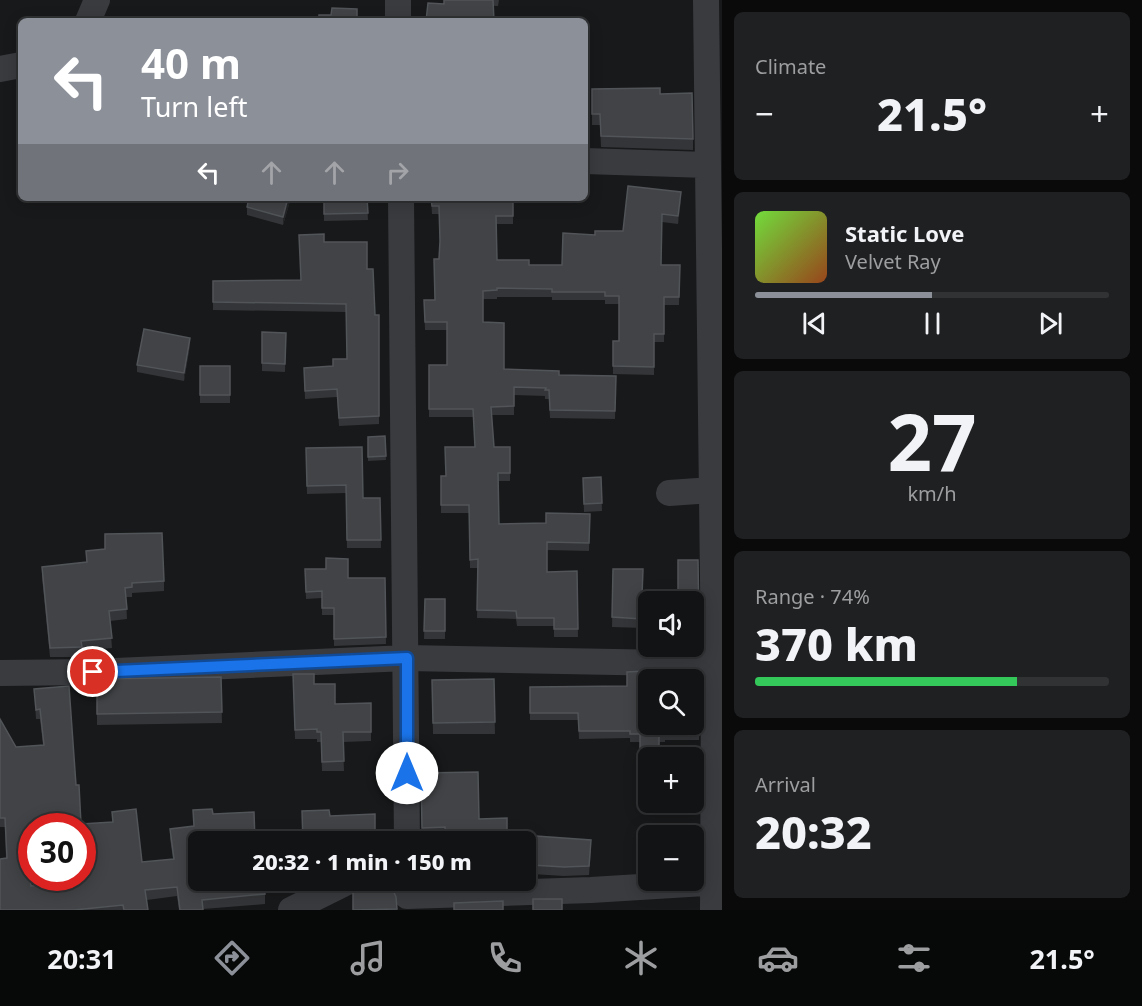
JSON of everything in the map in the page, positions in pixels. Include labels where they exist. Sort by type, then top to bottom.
[{"type":"street","points":[[89,18],[97,0]]},
{"type":"street","points":[[398,0],[398,18]]},
{"type":"street","points":[[705,0],[712,171],[716,382],[712,490],[718,664],[718,881],[713,910]]},
{"type":"street","points":[[0,69],[18,66]]},
{"type":"street","points":[[588,161],[712,171]]},
{"type":"street","points":[[401,201],[407,831]]},
{"type":"street","points":[[669,493],[712,490]]},
{"type":"street","points":[[0,673],[93,672],[407,658],[718,664]]},
{"type":"street","points":[[407,895],[591,890],[718,881]]},
{"type":"street","points":[[291,910],[329,891]]},
{"type":"building","points":[[444,0],[493,0],[494,18],[426,18],[428,3],[444,4]]},
{"type":"building","points":[[332,8],[357,9],[357,18],[319,18],[319,15],[331,15]]},
{"type":"building","points":[[660,88],[660,94],[692,93],[693,139],[601,136],[600,114],[592,114],[592,89]]},
{"type":"building","points":[[628,186],[681,192],[678,216],[662,214],[661,265],[680,265],[679,297],[664,297],[664,334],[654,334],[654,367],[613,366],[613,341],[619,341],[619,296],[605,296],[605,292],[552,292],[552,289],[497,288],[497,290],[483,291],[483,322],[504,323],[504,369],[559,371],[559,375],[616,376],[615,411],[550,410],[549,390],[545,390],[546,388],[514,387],[514,406],[491,407],[494,447],[510,447],[510,473],[498,473],[499,524],[546,523],[546,513],[590,514],[589,543],[547,542],[547,572],[577,571],[578,629],[554,629],[554,618],[517,618],[516,611],[477,610],[478,559],[470,560],[469,505],[441,505],[441,476],[446,476],[445,447],[475,447],[473,409],[429,409],[429,365],[447,365],[447,322],[425,322],[424,300],[435,300],[434,259],[439,259],[440,241],[439,206],[432,206],[431,201],[513,201],[513,216],[496,216],[497,260],[529,260],[529,265],[562,265],[563,233],[595,235],[595,231],[623,231]]},
{"type":"building","points":[[248,201],[287,201],[283,217],[247,207]]},
{"type":"building","points":[[324,201],[367,201],[368,213],[324,214]]},
{"type":"building","points":[[324,234],[324,242],[367,242],[367,269],[373,269],[375,315],[379,315],[379,416],[339,418],[337,389],[305,391],[304,368],[333,366],[333,359],[347,359],[346,304],[213,302],[213,281],[301,280],[299,235]]},
{"type":"building","points":[[144,329],[190,338],[184,373],[137,365]]},
{"type":"building","points":[[262,332],[286,333],[285,364],[262,363]]},
{"type":"building","points":[[200,366],[230,366],[230,395],[200,395]]},
{"type":"building","points":[[385,436],[386,456],[368,457],[368,437]]},
{"type":"building","points":[[362,447],[363,498],[380,498],[381,540],[347,540],[346,485],[307,486],[306,448]]},
{"type":"building","points":[[601,477],[602,503],[584,504],[583,478]]},
{"type":"building","points":[[162,533],[164,581],[132,583],[132,587],[125,588],[127,609],[109,611],[112,638],[81,641],[82,647],[50,648],[42,567],[87,562],[86,551],[105,549],[105,534]]},
{"type":"building","points":[[326,558],[348,559],[348,578],[385,578],[386,637],[334,639],[334,608],[322,608],[322,591],[306,592],[305,569],[326,569]]},
{"type":"building","points":[[678,560],[698,560],[698,591],[678,591]]},
{"type":"building","points":[[613,569],[643,569],[642,591],[638,591],[638,619],[612,617]]},
{"type":"building","points":[[425,599],[445,599],[445,631],[424,631]]},
{"type":"building","points":[[638,671],[638,734],[630,734],[630,731],[579,731],[578,713],[530,713],[530,687],[627,686],[627,672]]},
{"type":"building","points":[[293,674],[314,674],[314,684],[335,684],[335,704],[371,703],[371,732],[343,732],[344,761],[322,762],[321,732],[317,732],[317,729],[295,730]]},
{"type":"building","points":[[221,677],[222,712],[97,714],[97,679]]},
{"type":"building","points":[[494,679],[495,722],[433,723],[432,680]]},
{"type":"building","points":[[69,686],[76,785],[79,785],[80,813],[18,813],[18,891],[96,891],[96,823],[113,822],[112,812],[136,809],[142,862],[174,859],[170,829],[194,826],[193,810],[212,809],[213,814],[254,812],[255,831],[188,831],[188,891],[265,891],[265,894],[202,900],[203,910],[180,910],[177,887],[145,890],[148,910],[124,910],[123,905],[74,910],[0,910],[0,859],[7,858],[5,818],[0,818],[0,719],[16,747],[44,745],[40,709],[36,710],[34,689]]},
{"type":"building","points":[[640,735],[659,735],[659,747],[640,747]]},
{"type":"building","points":[[478,772],[479,819],[507,818],[507,831],[445,831],[445,827],[422,828],[421,773]]},
{"type":"building","points":[[329,810],[330,816],[375,814],[375,831],[303,831],[302,811]]},
{"type":"building","points":[[536,836],[591,840],[589,866],[536,865]]},
{"type":"building","points":[[353,891],[393,891],[396,897],[397,909],[353,910]]},
{"type":"building","points":[[533,899],[562,899],[562,910],[533,910]]},
{"type":"building","points":[[503,901],[503,910],[454,910],[454,903]]},
{"type":"route","points":[[93,672],[407,658],[407,773]]}]
